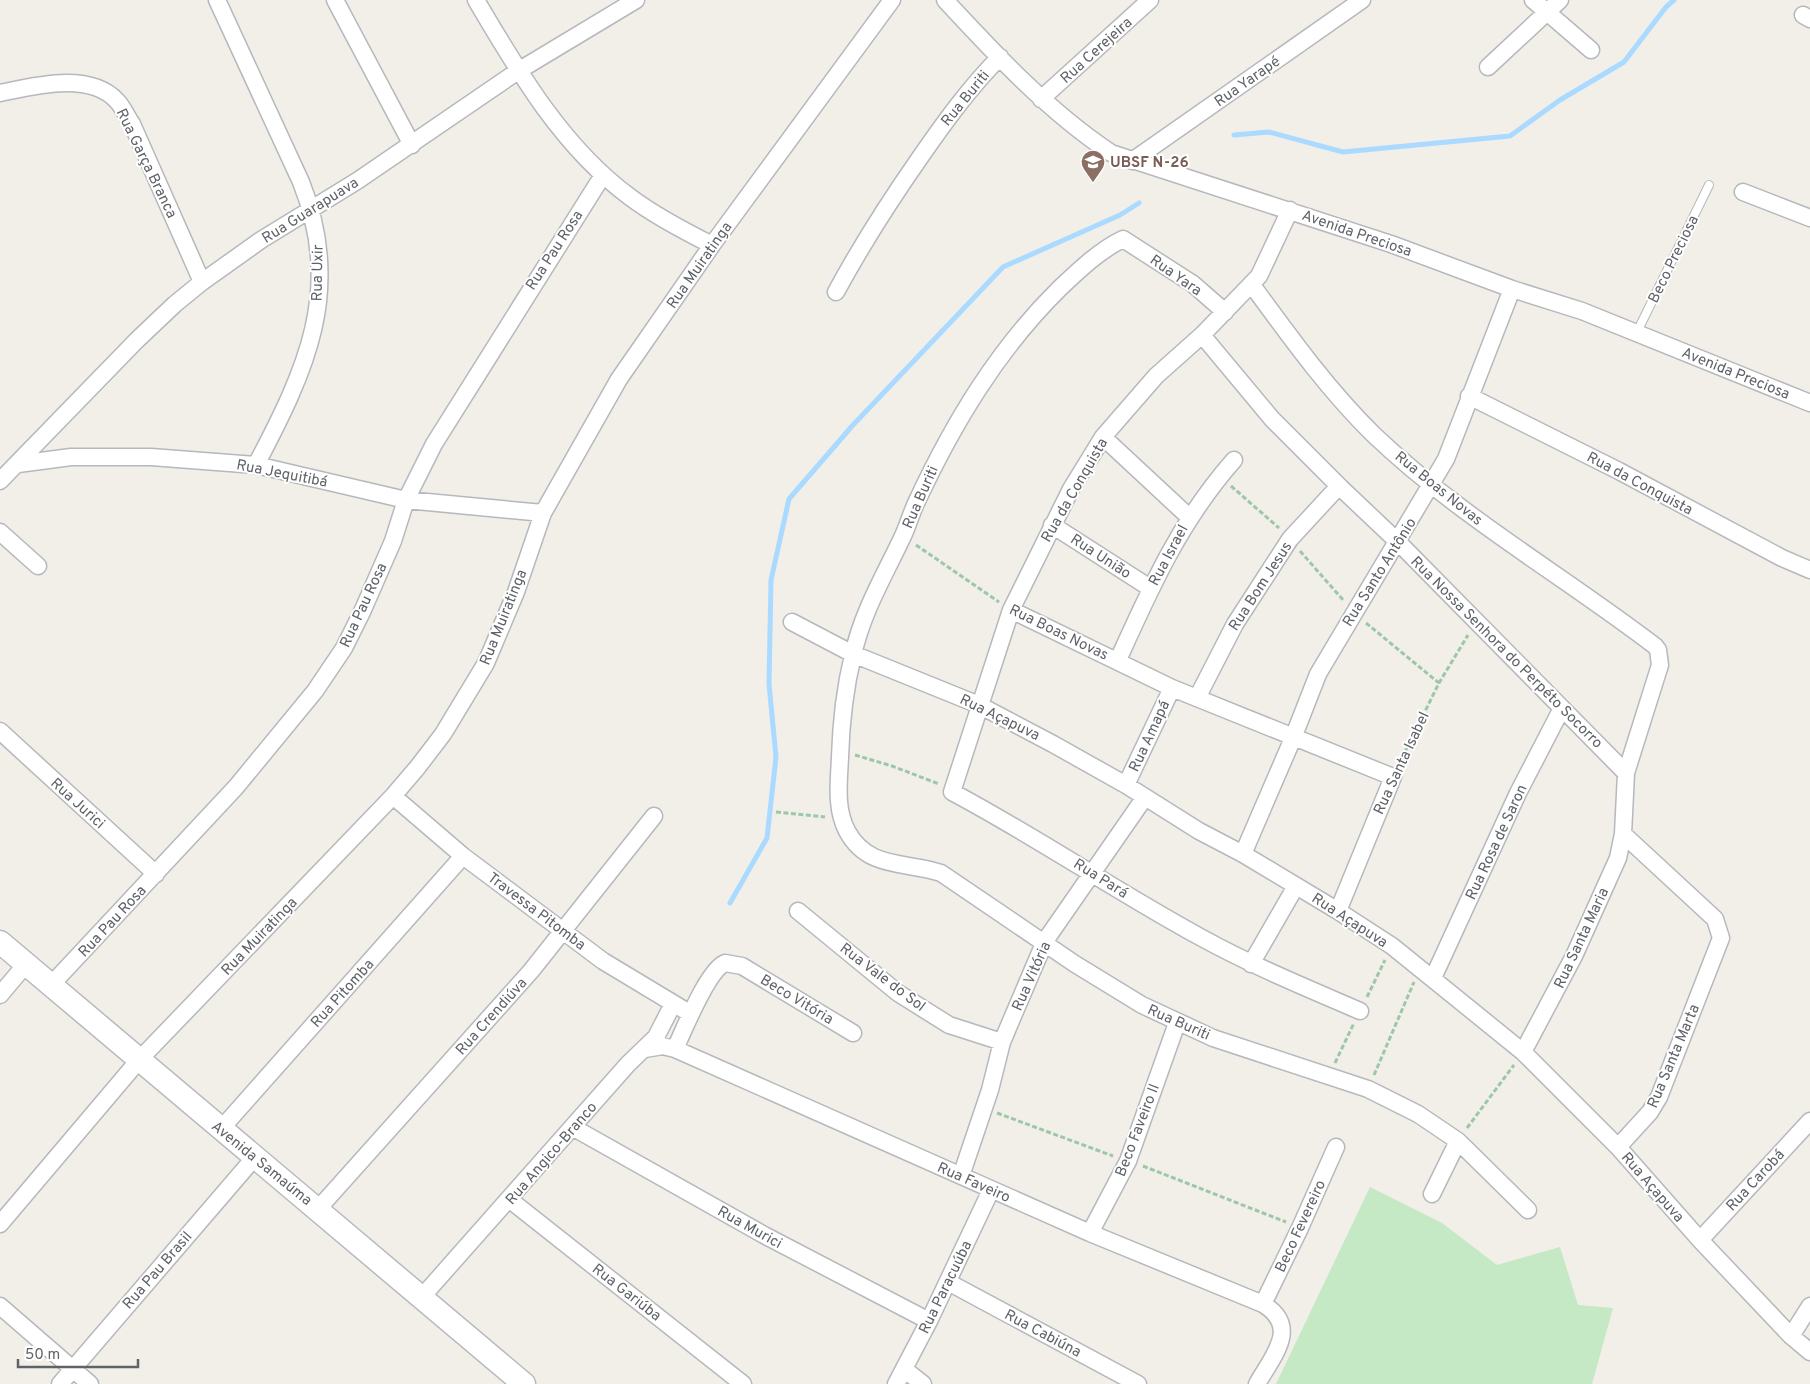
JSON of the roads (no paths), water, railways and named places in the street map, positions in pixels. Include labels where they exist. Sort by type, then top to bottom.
[{"type":"street","name":"Rua Uxir","points":[[217,0],[311,208],[319,247],[315,324],[307,357],[291,398],[256,465]]},
{"type":"street","points":[[335,0],[412,145]]},
{"type":"street","points":[[476,0],[518,71],[558,126],[602,175],[630,198],[663,219],[712,245]]},
{"type":"street","name":"Rua Guarapuava","points":[[0,481],[137,340],[175,304],[202,282],[261,240],[412,145],[518,71],[636,0]]},
{"type":"street","name":"Rua Muiratinga","points":[[0,1224],[139,1060],[393,796],[443,734],[486,663],[516,592],[543,513],[619,379],[712,245],[892,0]]},
{"type":"street","name":"Rua Cerejeira","points":[[1041,99],[1150,0]]},
{"type":"street","name":"Rua Yarapé","points":[[1132,161],[1362,0]]},
{"type":"street","points":[[1534,0],[1591,50]]},
{"type":"street","points":[[1488,67],[1560,0]]},
{"type":"street","name":"Avenida Preciosa","points":[[950,2],[1041,99],[1085,136],[1111,153],[1290,210],[1582,311],[1810,403]]},
{"type":"street","name":"Rua Buriti","points":[[836,292],[883,211],[938,132],[978,79],[1000,57]]},
{"type":"street","name":"Rua Garça Branca","points":[[0,93],[50,84],[79,84],[101,90],[116,100],[132,124],[202,282]]},
{"type":"street","name":"Rua Pau Rosa","points":[[51,985],[236,787],[316,691],[344,648],[362,612],[393,541],[406,500],[434,444],[602,175]]},
{"type":"street","points":[[1743,192],[1810,218]]},
{"type":"street","name":"Rua da Conquista","points":[[952,792],[1011,610],[1052,525],[1103,436],[1156,376],[1202,335],[1252,285],[1266,266],[1290,210]]},
{"type":"street","name":"Rua Buriti","points":[[1126,240],[1123,239],[1115,243],[1077,272],[1013,337],[974,394],[947,440],[916,502],[903,536],[871,600],[853,654],[840,751],[838,796],[842,818],[853,840],[874,859],[884,863],[923,868],[941,873],[1045,941],[1108,986],[1177,1023],[1253,1052],[1368,1089],[1418,1114],[1458,1141],[1528,1210]]},
{"type":"street","name":"Rua Yara","points":[[1126,240],[1193,284],[1226,312]]},
{"type":"street","name":"Rua Boas Novas","points":[[1252,285],[1329,386],[1373,434],[1408,466],[1516,549],[1589,597],[1650,642],[1659,655]]},
{"type":"street","name":"Rua Santo Antônio","points":[[1242,854],[1293,738],[1318,674],[1358,605],[1433,484],[1446,459],[1512,288]]},
{"type":"street","name":"Rua Nossa Senhora do Perpéto Socorro","points":[[1202,335],[1272,419],[1398,542],[1626,773]]},
{"type":"street","name":"Rua da Conquista","points":[[1469,396],[1619,471],[1782,558],[1810,570]]},
{"type":"street","points":[[1103,436],[1189,517]]},
{"type":"street","name":"Rua Jequitibá","points":[[18,464],[71,457],[151,457],[256,465],[406,500],[543,513]]},
{"type":"street","name":"Rua Israel","points":[[1118,660],[1150,588],[1189,517],[1234,460]]},
{"type":"street","name":"Rua Bom Jesus","points":[[1197,698],[1235,624],[1290,539],[1339,486]]},
{"type":"street","name":"Rua União","points":[[1052,525],[1150,588]]},
{"type":"street","points":[[0,532],[38,566]]},
{"type":"street","name":"Rua Boas Novas","points":[[1011,610],[1118,660],[1172,688],[1392,777]]},
{"type":"street","name":"Rua Açapuva","points":[[792,622],[853,654],[979,705],[1126,785],[1199,831],[1242,854],[1338,911],[1420,968],[1524,1052],[1618,1147],[1700,1240],[1791,1336],[1810,1352]]},
{"type":"street","name":"Rua Santa Maria","points":[[1524,1052],[1574,956],[1618,858],[1623,834],[1626,773],[1660,665],[1659,655]]},
{"type":"street","name":"Rua Amapá","points":[[1126,785],[1172,688]]},
{"type":"street","name":"Rua Rosa de Saron","points":[[1433,978],[1518,793],[1562,708]]},
{"type":"street","name":"Rua Jurici","points":[[0,731],[156,874]]},
{"type":"street","name":"Rua Santa Isabel","points":[[1338,911],[1392,777]]},
{"type":"street","name":"Rua Pará","points":[[952,792],[1012,824],[1154,911],[1251,964],[1360,1011]]},
{"type":"street","name":"Travessa Pitomba","points":[[393,796],[463,856],[613,968],[691,1014]]},
{"type":"street","name":"Rua Vitória","points":[[961,1176],[990,1090],[1002,1042],[1045,941],[1145,797]]},
{"type":"street","name":"Rua Crendiúva","points":[[318,1209],[531,971],[654,816]]},
{"type":"street","name":"Rua Santa Marta","points":[[1618,1147],[1650,1112],[1659,1097],[1721,938],[1715,919],[1623,834]]},
{"type":"street","name":"Rua Pitomba","points":[[221,1129],[463,856]]},
{"type":"street","points":[[1251,964],[1296,886]]},
{"type":"street","name":"Rua Vale do Sol","points":[[798,911],[898,993],[950,1025],[1002,1042]]},
{"type":"street","name":"Avenida Samaúma","points":[[0,942],[524,1384]]},
{"type":"street","name":"Beco Vitória","points":[[691,1014],[720,965],[725,963],[742,966],[853,1033]]},
{"type":"street","points":[[0,995],[26,964]]},
{"type":"street","name":"Rua Angico-Branco","points":[[422,1298],[574,1128],[628,1064],[656,1037],[673,1004]]},
{"type":"street","points":[[675,1049],[691,1014]]},
{"type":"street","name":"Beco Faveiro II","points":[[1090,1233],[1128,1161],[1177,1023]]},
{"type":"street","name":"Rua Faveiro","points":[[645,1049],[662,1046],[675,1049],[1090,1233],[1263,1304],[1277,1315],[1282,1326],[1282,1340],[1257,1384]]},
{"type":"street","name":"Rua Carobá","points":[[1700,1240],[1810,1120]]},
{"type":"street","name":"Rua Murici","points":[[574,1128],[764,1235],[930,1321]]},
{"type":"street","points":[[1432,1194],[1458,1141]]},
{"type":"street","name":"Beco Fevereiro","points":[[1263,1304],[1300,1228],[1336,1147]]},
{"type":"street","name":"Rua Pau Brasil","points":[[60,1384],[255,1157]]},
{"type":"street","name":"Rua Paracuúba","points":[[896,1384],[930,1321],[991,1190]]},
{"type":"street","name":"Rua Gariúba","points":[[510,1200],[743,1384]]},
{"type":"street","name":"Rua Cabiúna","points":[[948,1282],[1138,1384]]},
{"type":"street","points":[[0,1306],[90,1384]]},
{"type":"street","points":[[1791,1336],[1810,1306]]},
{"type":"street","points":[[904,1369],[923,1384]]},
{"type":"lane","name":"Beco Preciosa","points":[[1637,332],[1709,185]]},
{"type":"waterway","points":[[1234,135],[1269,132],[1343,152],[1510,136],[1560,100],[1624,62],[1666,7],[1674,0]]},
{"type":"waterway","points":[[730,903],[767,838],[776,757],[769,684],[771,580],[789,499],[853,425],[1003,267],[1120,215],[1139,203]]},
{"type":"place","name":"UBSF N-26","points":[[1093,183]]}]
